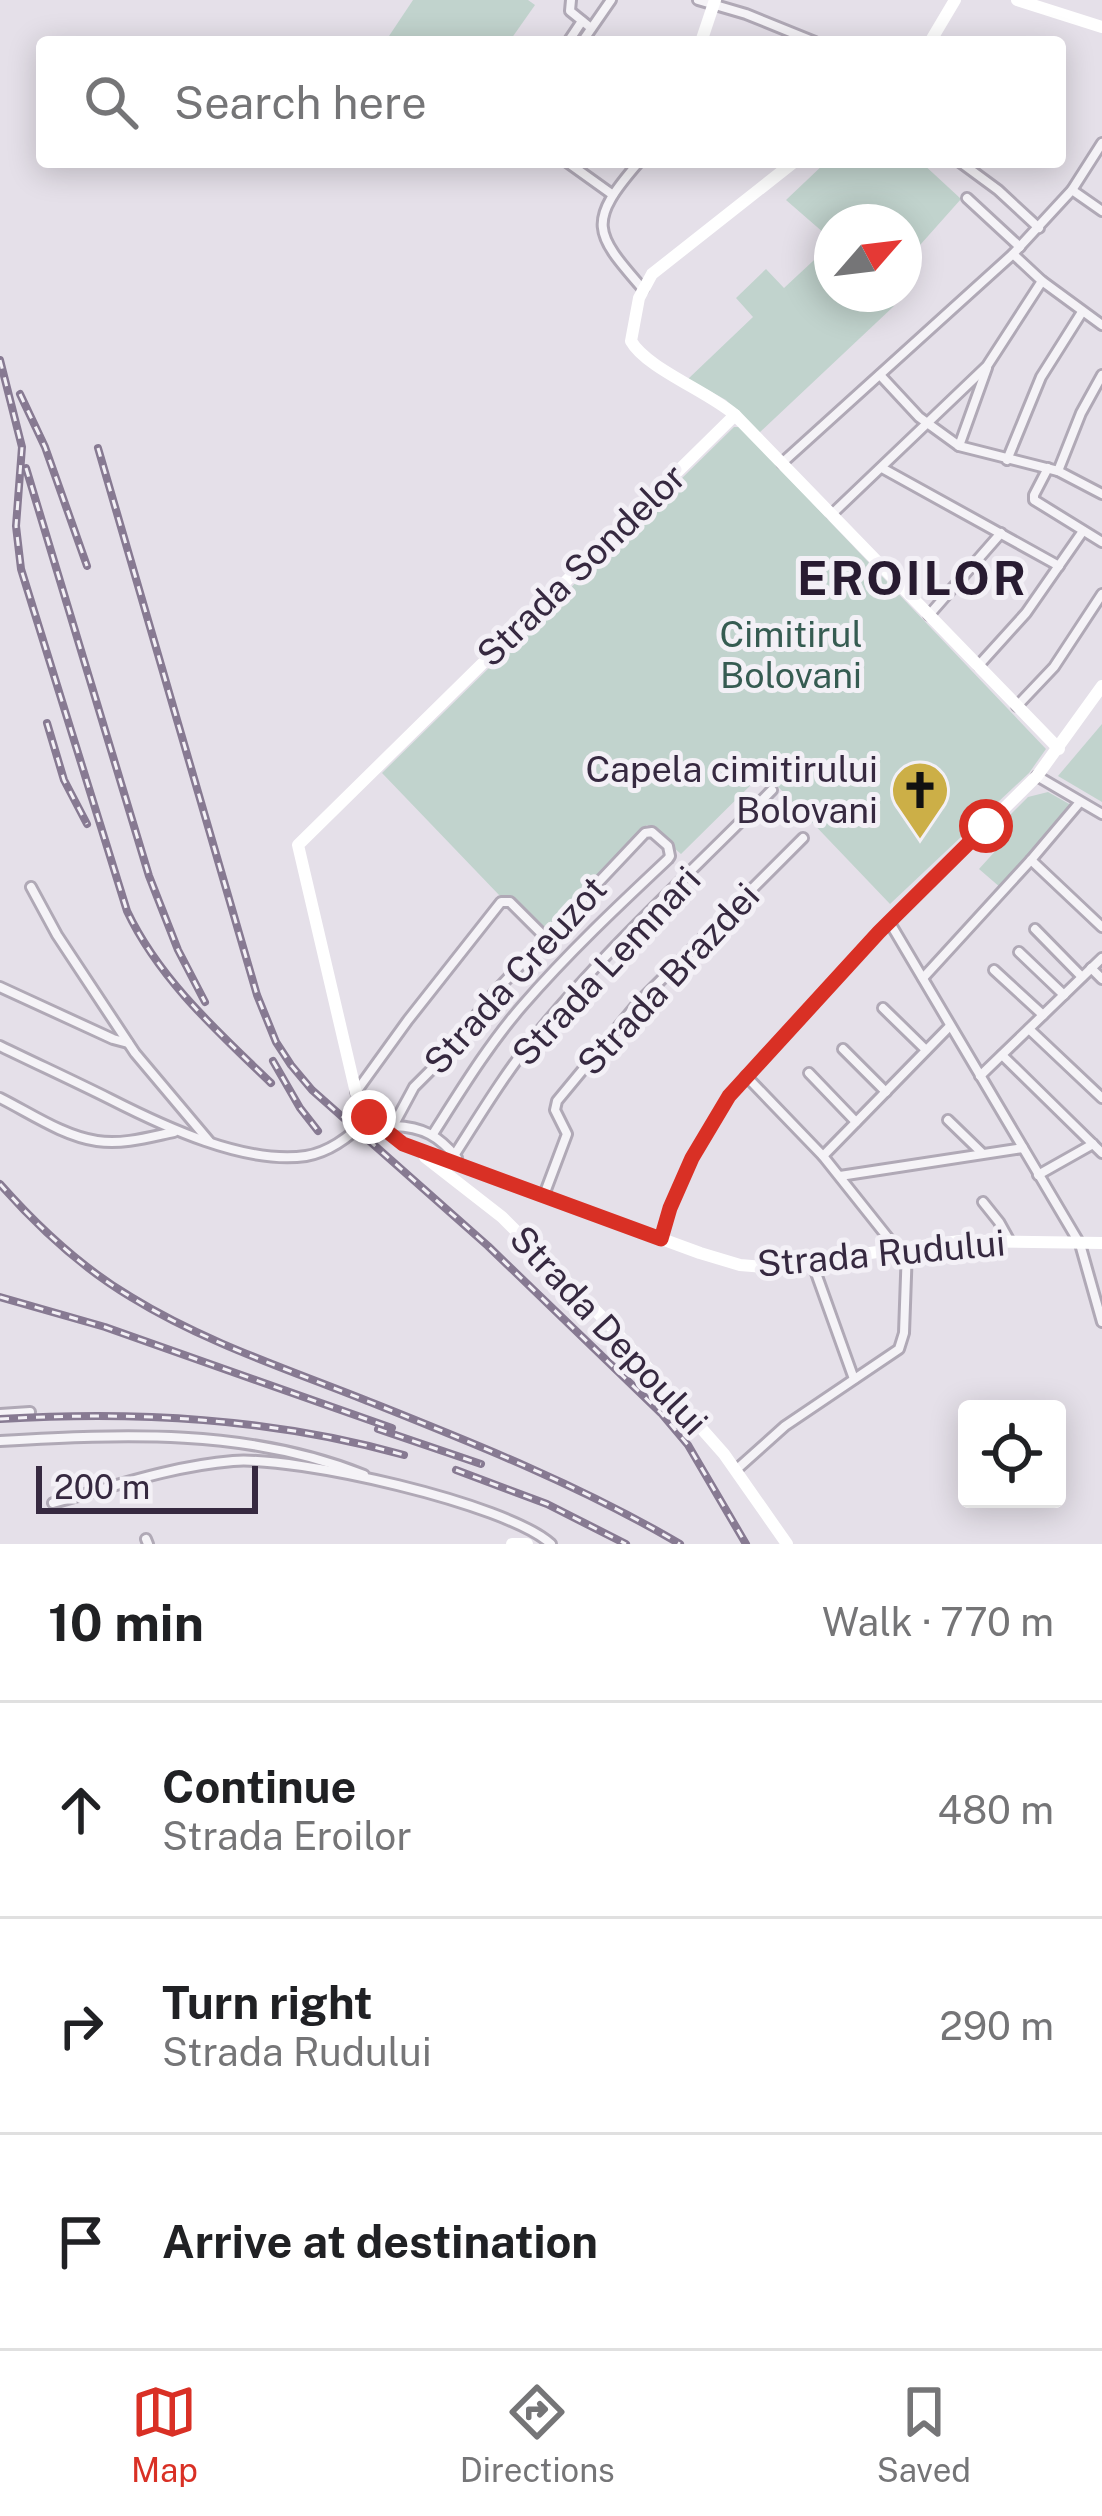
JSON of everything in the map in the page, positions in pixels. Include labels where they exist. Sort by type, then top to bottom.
[{"type":"street","points":[[572,0],[569,11],[591,28]]},
{"type":"street","points":[[586,36],[611,0]]},
{"type":"street","points":[[698,0],[715,2],[800,36]]},
{"type":"street","points":[[934,36],[955,0]]},
{"type":"street","points":[[1017,0],[1102,27]]},
{"type":"street","points":[[703,36],[715,2]]},
{"type":"street","points":[[572,36],[582,22]]},
{"type":"street","points":[[782,464],[1017,251],[1072,190],[1102,142]]},
{"type":"street","points":[[575,168],[613,195]]},
{"type":"street","points":[[634,168],[602,214],[610,251],[643,289]]},
{"type":"street","points":[[779,168],[652,274],[631,333],[635,349],[735,415],[1059,748]]},
{"type":"street","points":[[968,168],[1039,228]]},
{"type":"street","points":[[1072,190],[1102,211]]},
{"type":"street","points":[[967,198],[1042,281],[1102,326]]},
{"type":"street","points":[[831,514],[987,366],[1042,281]]},
{"type":"street","points":[[1007,460],[1042,377],[1082,312]]},
{"type":"street","points":[[958,446],[987,366]]},
{"type":"street","points":[[880,375],[928,425],[958,446],[1053,470],[1102,494]]},
{"type":"street","points":[[1102,375],[1053,470],[1034,495],[1034,500],[1102,542]]},
{"type":"street","name":"Strada Sondelor","points":[[298,845],[735,415]]},
{"type":"street","points":[[882,468],[1059,566]]},
{"type":"street","points":[[978,667],[1026,614],[1083,531]]},
{"type":"street","points":[[929,615],[1000,533]]},
{"type":"street","points":[[1017,706],[1054,668],[1102,595]]},
{"type":"street","points":[[661,1239],[704,1133],[746,1076],[889,921],[1037,776],[1102,686]]},
{"type":"street","points":[[1037,776],[1102,814]]},
{"type":"street","name":"Strada Lemnari","points":[[458,1160],[508,1072],[545,1024],[772,790]]},
{"type":"street","points":[[923,978],[1080,802]]},
{"type":"street","name":"Strada Creuzot","points":[[389,1129],[419,1081],[494,993],[652,832],[668,847],[668,860],[520,1008],[433,1134]]},
{"type":"street","name":"Strada Brazdei","points":[[544,1195],[567,1134],[555,1110],[557,1101],[638,1003],[803,838]]},
{"type":"street","name":"Strada Rudului","points":[[298,845],[356,1093],[369,1117],[403,1144],[458,1160],[661,1239],[749,1266],[765,1268],[960,1241],[1102,1243]]},
{"type":"street","points":[[1031,860],[1102,927]]},
{"type":"street","points":[[31,887],[128,1043],[211,1143]]},
{"type":"street","points":[[356,1093],[501,902],[510,902],[546,938]]},
{"type":"street","points":[[889,921],[1080,1244],[1102,1322]]},
{"type":"street","points":[[1035,929],[1082,977]]},
{"type":"street","points":[[1019,952],[1064,995]]},
{"type":"street","points":[[980,1076],[1102,958]]},
{"type":"street","points":[[1091,968],[1102,979]]},
{"type":"street","points":[[994,970],[1043,1015]]},
{"type":"street","points":[[0,987],[128,1043]]},
{"type":"street","points":[[884,1008],[926,1050]]},
{"type":"street","points":[[823,1156],[950,1026]]},
{"type":"street","points":[[1029,1029],[1102,1098]]},
{"type":"street","points":[[0,1046],[175,1131],[264,1154],[304,1156],[329,1148],[369,1117]]},
{"type":"street","points":[[843,1049],[886,1092]]},
{"type":"street","points":[[1002,1055],[1102,1153]]},
{"type":"street","points":[[809,1072],[856,1122]]},
{"type":"street","points":[[737,1469],[784,1426],[891,1355],[902,1342],[903,1249],[746,1076]]},
{"type":"street","points":[[0,1098],[96,1141],[175,1131]]},
{"type":"street","points":[[948,1120],[983,1154]]},
{"type":"street","points":[[389,1129],[415,1128],[433,1134]]},
{"type":"street","name":"Strada Rudului","points":[[433,1134],[458,1160]]},
{"type":"street","name":"Strada Depoului","points":[[403,1144],[476,1195],[593,1308],[737,1469],[787,1544]]},
{"type":"street","points":[[1038,1175],[1093,1144]]},
{"type":"street","points":[[840,1176],[1023,1148]]},
{"type":"street","points":[[476,1195],[492,1176]]},
{"type":"street","points":[[983,1202],[1009,1240]]},
{"type":"street","points":[[812,1262],[854,1379]]},
{"type":"street","points":[[0,1414],[30,1412]]},
{"type":"street","points":[[0,1441],[95,1435],[201,1437],[333,1462],[388,1484]]},
{"type":"street","points":[[53,1503],[194,1466],[235,1460],[295,1464],[453,1501],[525,1526],[551,1544]]},
{"type":"street","points":[[512,1544],[526,1544]]},
{"type":"green space","points":[[413,0],[528,0],[535,5],[513,36],[389,36]]},
{"type":"green space","points":[[820,168],[927,168],[961,199],[922,243],[922,204],[814,204],[814,224],[786,200]]},
{"type":"green space","points":[[814,260],[814,312],[888,312],[758,434],[726,400],[688,379],[753,317],[736,298],[766,269],[784,288]]},
{"type":"green space","name":"Cimitirul Bolovani","points":[[734,427],[740,427],[1046,749],[1029,773],[890,904],[764,772],[681,854],[647,825],[546,935],[500,896],[382,773]]},
{"type":"green space","points":[[1102,724],[1102,802],[1058,776]]},
{"type":"green space","points":[[1048,792],[1071,805],[1001,888],[979,869],[998,848],[993,832],[1028,797]]},
{"type":"railway","points":[[0,360],[22,447],[16,526],[21,569],[127,911],[173,982],[271,1083]]},
{"type":"railway","points":[[20,394],[45,447],[87,566]]},
{"type":"railway","points":[[98,448],[257,995],[276,1042],[312,1090],[488,1246],[661,1413],[688,1445],[746,1544]]},
{"type":"railway","points":[[26,468],[149,876],[205,1002]]},
{"type":"railway","points":[[47,723],[64,780],[87,824]]},
{"type":"railway","points":[[273,1061],[318,1131]]},
{"type":"railway","points":[[0,1184],[78,1260],[187,1328],[526,1466],[680,1544]]},
{"type":"railway","points":[[0,1297],[105,1327],[392,1428]]},
{"type":"railway","points":[[0,1419],[204,1420],[304,1433],[404,1455]]},
{"type":"railway","points":[[378,1429],[481,1464]]},
{"type":"railway","points":[[456,1470],[547,1504],[626,1544]]},
{"type":"place","name":"Capela cimitirului Bolovani","points":[[920,841]]},
{"type":"district","name":"EROILOR","points":[[913,577]]},
{"type":"route","points":[[369,1117],[403,1144],[661,1239],[692,1158],[729,1096],[879,932],[986,826]]}]
